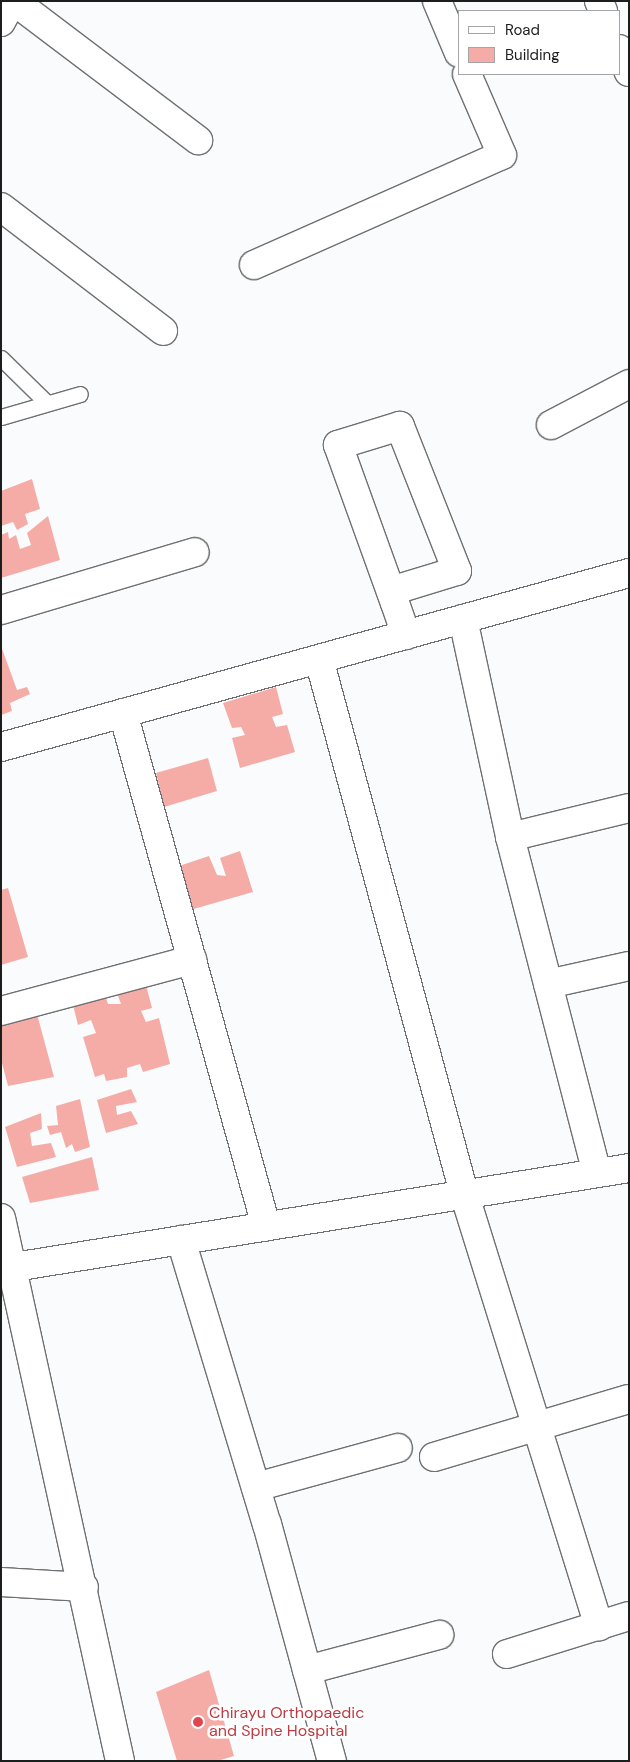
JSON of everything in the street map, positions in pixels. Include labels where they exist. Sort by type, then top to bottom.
[{"type":"street","points":[[1,22],[13,1],[198,140]]},
{"type":"street","points":[[437,1],[458,51]]},
{"type":"street","points":[[620,51],[629,72]]},
{"type":"street","points":[[254,264],[502,155],[467,75]]},
{"type":"street","points":[[1,207],[163,332]]},
{"type":"street","points":[[551,425],[629,384]]},
{"type":"street","points":[[390,591],[457,571],[400,426],[338,445],[390,591],[406,635]]},
{"type":"street","points":[[1,610],[195,552]]},
{"type":"street","points":[[1,747],[629,573]]},
{"type":"street","points":[[463,619],[510,837],[597,1173]]},
{"type":"street","points":[[319,659],[464,1193],[599,1626]]},
{"type":"street","points":[[123,713],[266,1226]]},
{"type":"street","points":[[510,837],[629,808]]},
{"type":"street","points":[[1,1011],[192,960]]},
{"type":"street","points":[[548,984],[629,966]]},
{"type":"street","points":[[7,1266],[629,1168]]},
{"type":"street","points":[[1,1218],[7,1266],[84,1587],[120,1761]]},
{"type":"street","points":[[180,1240],[256,1487],[332,1761]]},
{"type":"street","points":[[434,1457],[629,1399]]},
{"type":"street","points":[[256,1487],[398,1448]]},
{"type":"street","points":[[1,1582],[84,1587]]},
{"type":"street","points":[[507,1654],[629,1616]]},
{"type":"street","points":[[307,1670],[439,1635]]},
{"type":"lane","points":[[1,358],[46,402]]},
{"type":"lane","points":[[1,417],[46,402],[80,394]]},
{"type":"building","points":[[32,479],[40,509],[25,514],[28,524],[17,530],[13,522],[1,526],[1,491]]},
{"type":"building","points":[[48,516],[60,560],[1,578],[1,535],[8,532],[9,539],[16,535],[20,549],[31,545],[27,533]]},
{"type":"building","points":[[1,646],[17,690],[27,687],[30,694],[10,703],[12,711],[1,715]]},
{"type":"building","points":[[276,687],[283,714],[272,717],[276,727],[287,725],[295,752],[240,768],[232,738],[245,735],[241,727],[232,728],[223,703]]},
{"type":"building","points":[[208,758],[217,791],[164,807],[156,773]]},
{"type":"building","points":[[240,851],[253,892],[190,910],[176,867],[209,856],[217,875],[226,876],[220,858]]},
{"type":"building","points":[[8,888],[28,957],[1,965],[1,890]]},
{"type":"building","points":[[146,985],[152,1008],[141,1011],[146,1022],[159,1018],[170,1064],[143,1072],[140,1064],[127,1068],[127,1077],[106,1081],[104,1074],[95,1077],[83,1037],[96,1033],[91,1020],[78,1025],[73,1005],[105,995],[108,1004],[121,1004],[117,993]]},
{"type":"building","points":[[37,1014],[54,1077],[8,1086],[1,1059],[1,1023]]},
{"type":"building","points":[[131,1089],[137,1102],[116,1106],[117,1115],[131,1111],[138,1124],[106,1133],[97,1100]]},
{"type":"building","points":[[80,1099],[90,1147],[75,1152],[72,1144],[66,1148],[61,1132],[50,1135],[47,1126],[58,1125],[56,1106]]},
{"type":"building","points":[[41,1113],[42,1129],[30,1133],[32,1146],[51,1143],[56,1157],[17,1167],[5,1127]]},
{"type":"building","points":[[92,1157],[99,1190],[30,1203],[22,1177]]},
{"type":"building","points":[[209,1670],[234,1756],[217,1761],[177,1761],[156,1692]]},
{"type":"place","name":"Chirayu Orthopaedic and Spine Hospital","points":[[198,1722]]}]
